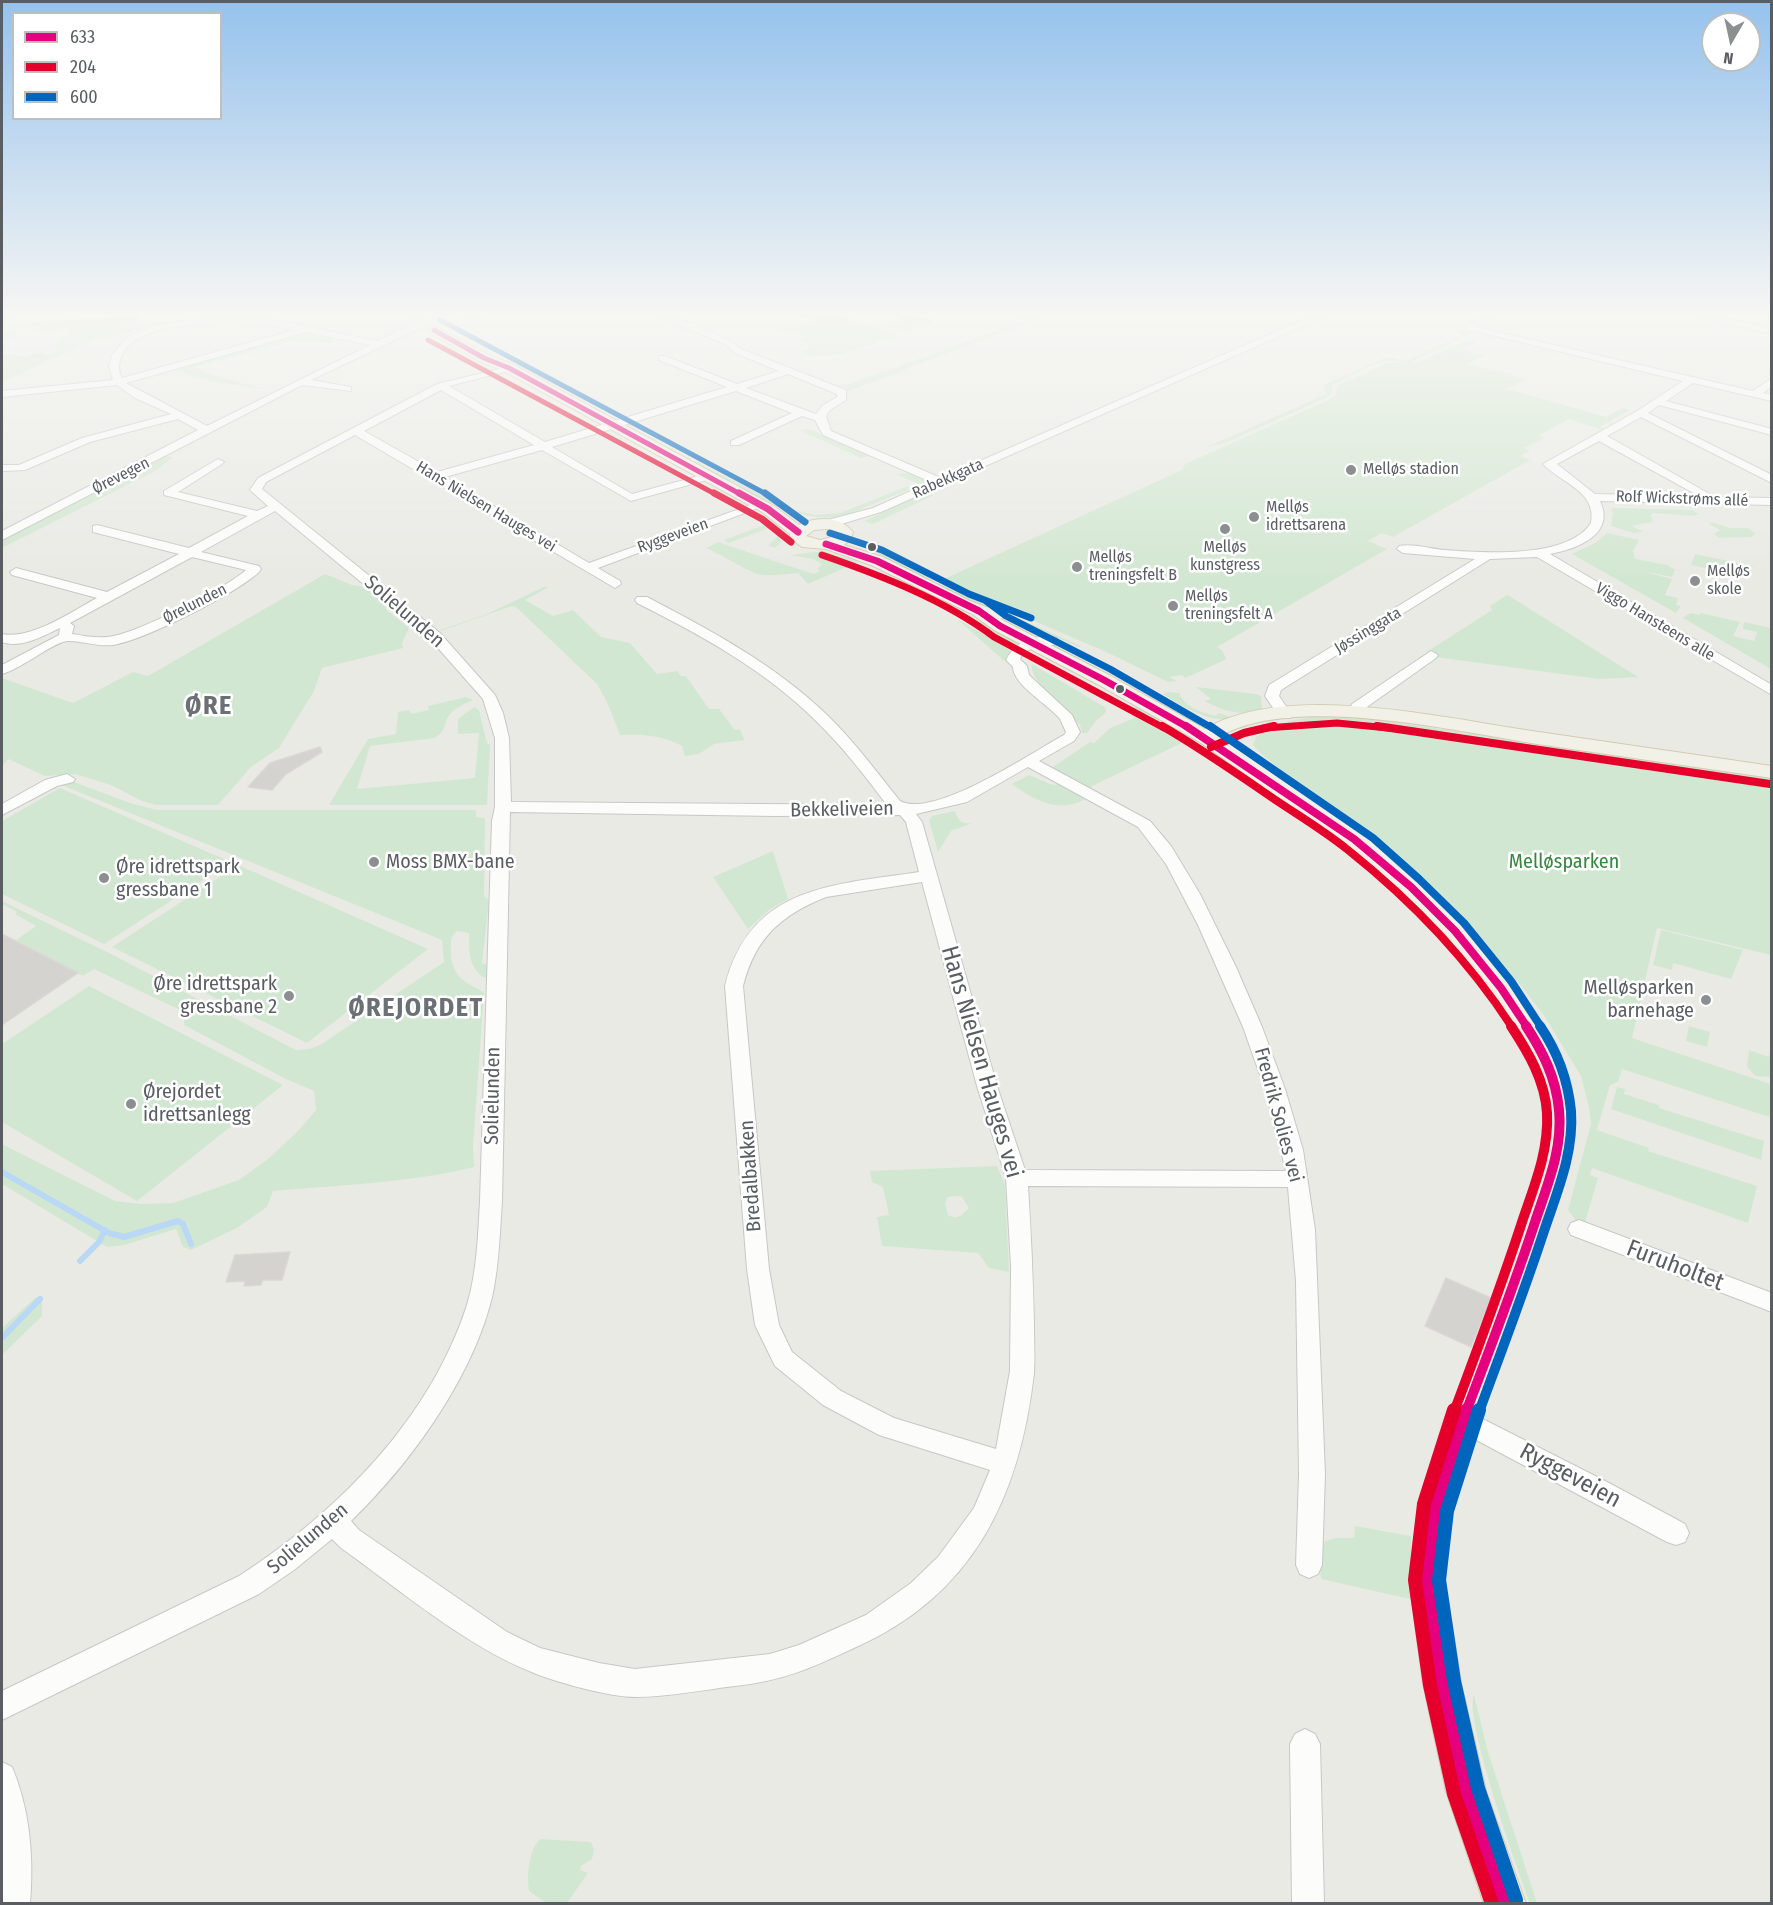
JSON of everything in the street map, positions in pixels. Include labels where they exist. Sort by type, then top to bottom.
[{"type":"main road","points":[[568,401],[764,507],[798,531]]},
{"type":"main road","points":[[764,507],[838,526],[857,548],[877,561],[1044,645],[1126,678],[1216,734],[1354,839],[1411,887],[1455,931],[1501,988],[1542,1051],[1556,1092],[1560,1130],[1557,1154],[1516,1279],[1463,1420],[1435,1508],[1427,1580],[1442,1683],[1466,1791],[1505,1904]]},
{"type":"main road","points":[[798,531],[823,524]]},
{"type":"main road","points":[[798,531],[798,538],[804,542],[826,544],[877,561]]},
{"type":"main road","points":[[826,544],[839,541],[845,534]]},
{"type":"main road","points":[[1216,734],[1253,730],[1285,715],[1315,711],[1356,711],[1772,772]]},
{"type":"street","points":[[150,401],[180,415],[194,425],[209,430]]},
{"type":"street","name":"Ørevegen","points":[[2,536],[265,401]]},
{"type":"street","name":"Solielunden","points":[[2,1706],[249,1585],[334,1522],[399,1446],[441,1387],[459,1351],[482,1288],[491,1201],[500,821],[503,807],[502,738],[496,713],[490,698],[435,636],[266,511],[256,490],[259,483],[413,401]]},
{"type":"street","points":[[466,401],[631,498],[706,477]]},
{"type":"street","points":[[436,476],[613,426],[692,401]]},
{"type":"street","points":[[771,401],[820,418]]},
{"type":"street","points":[[838,401],[824,410],[820,418],[820,424],[833,437],[940,482]]},
{"type":"street","name":"Rabekkgata","points":[[823,524],[877,510],[1123,401]]},
{"type":"street","points":[[1403,549],[1483,556],[1546,551],[1568,546],[1592,533],[1598,523],[1599,514],[1593,499],[1549,464],[1658,402],[1772,432]]},
{"type":"street","points":[[735,443],[801,413]]},
{"type":"street","points":[[1641,413],[1772,480]]},
{"type":"street","points":[[2,468],[21,468],[86,440],[180,415]]},
{"type":"street","name":"Hans Nielsen Hauges vei","points":[[356,431],[436,476],[615,585]]},
{"type":"street","points":[[1600,437],[1714,501]]},
{"type":"street","points":[[218,462],[168,493],[266,511]]},
{"type":"street","name":"Rolf Wickstrøms allé","points":[[1593,499],[1772,502]]},
{"type":"street","name":"Rolf Wickstrøms allé","points":[[1593,499],[1772,508]]},
{"type":"street","name":"Ryggeveien","points":[[587,568],[764,507]]},
{"type":"street","points":[[845,534],[850,527],[877,510]]},
{"type":"street","points":[[2,638],[11,641],[31,636],[68,619],[106,596],[266,511]]},
{"type":"street","points":[[97,529],[190,551]]},
{"type":"street","name":"Ørelunden","points":[[66,637],[116,640],[137,633],[234,583],[255,569],[190,551]]},
{"type":"street","name":"Viggo Hansteens alle","points":[[1546,551],[1772,679]]},
{"type":"street","name":"Viggo Hansteens alle","points":[[1546,551],[1772,691]]},
{"type":"street","name":"Jøssinggata","points":[[1285,715],[1272,696],[1274,688],[1484,559],[1483,556]]},
{"type":"street","points":[[16,572],[106,596]]},
{"type":"street","name":"Hans Nielsen Hauges vei","points":[[334,1522],[350,1539],[497,1642],[548,1664],[599,1677],[646,1683],[770,1668],[801,1658],[876,1625],[921,1592],[947,1566],[983,1517],[1005,1463],[1017,1414],[1022,1371],[1022,1267],[1017,1178],[987,1086],[914,822],[905,810],[894,804],[841,738],[784,686],[702,632],[642,600]]},
{"type":"street","points":[[2,670],[66,637],[68,619]]},
{"type":"street","name":"Bekkeliveien","points":[[503,807],[775,811],[905,810],[961,799],[1030,762],[1069,738],[1073,732],[1067,718],[1020,672],[1020,666],[1044,645]]},
{"type":"street","points":[[1356,711],[1357,706],[1431,655]]},
{"type":"street","name":"Fredrik Solies vei","points":[[1030,762],[1144,824],[1157,837],[1200,910],[1253,1027],[1284,1122],[1298,1179],[1305,1258],[1313,1502],[1309,1565]]},
{"type":"street","points":[[2,810],[51,783],[67,779]]},
{"type":"street","name":"Bredalbakken","points":[[929,876],[822,892],[807,898],[772,919],[755,934],[744,952],[737,969],[734,986],[758,1269],[767,1325],[783,1359],[832,1398],[888,1427],[1005,1463]]},
{"type":"street","points":[[1017,1178],[1298,1179]]},
{"type":"street","name":"Furuholtet","points":[[1579,1229],[1772,1303]]},
{"type":"street","name":"Ryggeveien","points":[[1463,1420],[1676,1533]]},
{"type":"street","points":[[1305,1744],[1308,1904]]},
{"type":"street","points":[[2,1777],[13,1816],[18,1855],[10,1894]]},
{"type":"green space","points":[[1311,401],[1319,401],[1227,442],[1205,448]]},
{"type":"green space","name":"Melløs idrettsarena","points":[[1326,401],[1549,401],[1606,417],[1623,408],[1630,410],[1600,427],[1609,430],[1606,431],[1569,419],[1539,435],[1544,438],[1524,448],[1530,451],[1520,456],[1530,460],[1393,537],[1382,533],[1368,541],[1387,549],[1217,647],[1222,650],[1225,660],[1185,678],[1182,675],[1169,677],[1177,681],[1168,682],[1104,651],[943,582],[944,579],[1184,469],[1183,466]]},
{"type":"green space","points":[[809,429],[868,456],[861,458],[799,430]]},
{"type":"green space","points":[[167,456],[173,457],[157,470],[2,548],[2,539]]},
{"type":"green space","points":[[698,461],[797,511],[816,515],[840,513],[916,483],[896,474],[910,473],[925,480],[925,483],[846,515],[808,516],[788,511],[749,494],[696,465]]},
{"type":"green space","points":[[926,493],[934,495],[873,524],[864,521]]},
{"type":"green space","points":[[1611,509],[1692,510],[1699,514],[1693,516],[1653,513],[1650,516],[1653,519],[1652,522],[1632,526],[1644,532],[1633,533],[1611,526],[1613,513]]},
{"type":"green space","points":[[775,521],[783,531],[783,538],[775,548],[768,546],[777,537],[777,530],[774,526],[729,543],[724,540]]},
{"type":"green space","points":[[1711,522],[1730,528],[1748,528],[1756,534],[1751,537],[1719,538],[1714,534],[1720,530],[1709,524]]},
{"type":"green space","points":[[1607,533],[1639,540],[1633,551],[1635,559],[1667,565],[1675,570],[1672,577],[1642,571],[1672,579],[1665,595],[1678,598],[1676,605],[1681,606],[1676,613],[1572,554],[1595,543]]},
{"type":"green space","points":[[718,542],[813,574],[821,571],[817,569],[822,564],[813,559],[790,555],[824,551],[858,562],[808,584],[798,573],[761,575],[755,573],[706,548]]},
{"type":"green space","points":[[874,543],[939,577],[932,578],[912,572],[865,545]]},
{"type":"green space","points":[[1695,554],[1753,566],[1749,574],[1743,576],[1691,565]]},
{"type":"green space","points":[[325,574],[352,585],[365,587],[383,601],[387,610],[409,628],[402,643],[403,648],[322,668],[314,691],[279,748],[251,767],[218,805],[156,805],[142,801],[111,785],[75,774],[45,776],[8,759],[2,767],[2,678],[73,703],[133,672],[148,676]]},
{"type":"green space","points":[[931,583],[948,587],[1081,646],[1079,647]]},
{"type":"green space","points":[[546,586],[547,588],[525,600],[553,616],[573,610],[601,637],[630,643],[657,674],[677,671],[681,676],[686,676],[709,709],[719,709],[735,730],[740,729],[744,740],[714,744],[699,754],[685,756],[682,746],[659,737],[620,735],[597,684],[516,607],[512,606],[440,631],[487,614]]},
{"type":"green space","points":[[1507,595],[1638,677],[1599,679],[1435,657],[1425,653],[1492,610],[1490,606]]},
{"type":"green space","points":[[1690,613],[1700,615],[1701,613],[1740,622],[1733,636],[1754,641],[1757,632],[1743,629],[1744,622],[1771,628],[1771,669],[1683,618]]},
{"type":"green space","points":[[965,614],[1014,637],[1017,643],[1011,645],[960,617]]},
{"type":"green space","points":[[957,619],[1010,650],[1006,659],[1003,660]]},
{"type":"green space","points":[[1032,664],[1106,708],[1106,712],[1087,733],[1082,733],[1080,725],[1042,687],[1032,671]]},
{"type":"green space","points":[[1058,673],[1073,675],[1114,697],[1105,701]]},
{"type":"green space","points":[[1196,687],[1256,694],[1261,696],[1262,709],[1240,713],[1219,708],[1204,701],[1211,699]]},
{"type":"green space","points":[[1179,693],[1185,702],[1199,711],[1215,716],[1219,713],[1236,719],[1207,717],[1163,694]]},
{"type":"green space","points":[[466,697],[473,700],[450,714],[443,730],[435,738],[370,746],[357,789],[475,778],[479,733],[458,734],[458,719],[474,707],[479,710],[487,743],[490,745],[487,805],[329,805],[368,739],[396,734],[398,712],[409,710],[411,714],[429,710],[428,706]]},
{"type":"green space","points":[[1138,706],[1194,737],[1092,786],[1091,791],[1054,771],[1053,767],[1090,742],[1094,743],[1110,728],[1135,718],[1126,710]]},
{"type":"green space","name":"Melløsparken","points":[[1320,716],[1386,721],[1771,777],[1771,955],[1657,928],[1632,1038],[1771,1084],[1769,1117],[1622,1069],[1618,1082],[1610,1085],[1597,1130],[1649,1148],[1648,1151],[1757,1186],[1748,1223],[1592,1168],[1590,1175],[1598,1178],[1584,1226],[1577,1222],[1568,1210],[1591,1124],[1589,1107],[1581,1076],[1545,1017],[1470,928],[1458,922],[1399,864],[1253,745],[1256,737],[1279,725]]},
{"type":"green space","points":[[1029,775],[1053,785],[1058,784],[1085,799],[1066,805],[1037,800],[1012,784]]},
{"type":"green space","points":[[74,782],[130,803],[157,810],[476,810],[476,817],[485,818],[484,896],[489,900],[482,963],[488,965],[488,975],[485,978],[479,974],[472,964],[469,933],[457,931],[452,937],[451,944],[451,958],[455,971],[464,981],[484,992],[473,1147],[474,1167],[399,1180],[273,1191],[267,1207],[237,1228],[191,1250],[183,1247],[176,1229],[124,1245],[107,1247],[2,1184],[2,1144],[115,1201],[141,1204],[173,1203],[239,1180],[268,1159],[299,1130],[316,1110],[314,1091],[286,1079],[184,1025],[184,1012],[94,969],[83,976],[16,940],[36,926],[15,914],[17,912],[2,904],[2,901],[113,955],[296,1050],[320,1045],[444,962],[442,940],[59,784]]},
{"type":"green space","name":"Øre idrettspark gressbane 1","points":[[60,788],[231,862],[104,944],[2,894],[2,821]]},
{"type":"green space","points":[[955,811],[961,822],[972,823],[951,831],[938,852],[929,820],[932,816]]},
{"type":"green space","points":[[773,851],[788,899],[770,909],[748,929],[713,877]]},
{"type":"green space","name":"Ørejordet idrettsanlegg","points":[[238,865],[428,949],[307,1043],[112,947]]},
{"type":"green space","points":[[1661,930],[1743,950],[1731,979],[1673,963],[1672,970],[1653,965]]},
{"type":"green space","name":"Ørejordet idrettsanlegg","points":[[89,986],[283,1085],[137,1201],[2,1122],[2,1044]]},
{"type":"green space","points":[[1689,1026],[1710,1032],[1707,1047],[1686,1041]]},
{"type":"green space","points":[[1771,1046],[1771,1077],[1755,1076],[1747,1067],[1749,1050],[1769,1057]]},
{"type":"green space","points":[[1617,1087],[1625,1089],[1624,1094],[1659,1105],[1659,1108],[1764,1141],[1761,1160],[1611,1109]]},
{"type":"green space","points":[[997,1166],[1005,1185],[1009,1272],[989,1268],[978,1253],[882,1246],[877,1217],[889,1215],[883,1187],[872,1182],[870,1171]],"holes":[[[948,1197],[962,1197],[969,1208],[959,1216],[948,1215],[945,1203]]]},
{"type":"green space","points":[[36,1297],[42,1300],[42,1316],[2,1355],[2,1328]]},
{"type":"green space","points":[[1355,1526],[1411,1536],[1410,1599],[1321,1579],[1318,1554],[1323,1542],[1336,1538],[1354,1538]]},
{"type":"green space","points":[[1474,1695],[1488,1752],[1537,1903],[1530,1903],[1484,1763],[1473,1709]]},
{"type":"green space","points":[[540,1839],[591,1842],[594,1850],[592,1859],[581,1866],[580,1870],[588,1873],[567,1903],[546,1903],[529,1891],[528,1871],[533,1850]]},
{"type":"building","points":[[320,747],[322,752],[286,774],[272,790],[248,787],[270,763]]},
{"type":"building","points":[[2,934],[78,973],[2,1025]]},
{"type":"building","points":[[290,1252],[282,1280],[263,1280],[261,1285],[244,1286],[245,1281],[226,1282],[235,1255]]},
{"type":"building","points":[[1446,1278],[1491,1298],[1471,1347],[1425,1326]]},
{"type":"waterway","points":[[2,1172],[105,1231]]},
{"type":"waterway","points":[[105,1231],[124,1237],[178,1221],[183,1224],[191,1244]]},
{"type":"waterway","points":[[80,1261],[99,1242],[105,1231]]},
{"type":"waterway","points":[[2,1338],[40,1299]]},
{"type":"transit line","name":"204","points":[[544,401],[762,519],[791,542]]},
{"type":"transit line","name":"633","points":[[569,401],[768,509],[798,532]]},
{"type":"transit line","name":"600","points":[[594,401],[774,498],[805,522]]},
{"type":"transit line","name":"600","points":[[830,533],[882,550],[969,594],[1031,618]]},
{"type":"transit line","name":"633","points":[[826,544],[877,561],[979,611],[1000,626],[1104,680],[1205,737],[1354,839],[1411,887],[1455,931],[1501,988],[1542,1051],[1551,1072],[1559,1111],[1557,1154],[1516,1279],[1463,1420],[1435,1508],[1427,1580],[1442,1683],[1466,1791],[1505,1904]]},
{"type":"transit line","name":"204","points":[[822,555],[872,572],[973,621],[994,637],[1199,747],[1347,849],[1403,896],[1446,939],[1491,995],[1531,1057],[1539,1076],[1547,1112],[1545,1152],[1505,1275],[1452,1416],[1424,1504],[1415,1580],[1430,1685],[1454,1794],[1492,1904]]},
{"type":"transit line","name":"600","points":[[986,601],[1006,616],[1110,669],[1211,727],[1373,838],[1464,923],[1511,981],[1552,1044],[1562,1067],[1571,1111],[1569,1157],[1527,1283],[1474,1424],[1447,1511],[1439,1580],[1454,1681],[1478,1788],[1516,1900]]},
{"type":"transit line","name":"204","points":[[1211,747],[1227,739],[1262,728],[1299,724],[1355,723],[1770,784]]},
{"type":"place","name":"Melløs stadion","points":[[1351,470]]},
{"type":"place","name":"Melløs idrettsarena","points":[[1254,517]]},
{"type":"place","name":"Melløs kunstgress","points":[[1225,529]]},
{"type":"place","name":"Melløs treningsfelt B","points":[[1077,567]]},
{"type":"place","name":"Melløs skole","points":[[1695,581]]},
{"type":"place","name":"Melløs treningsfelt A","points":[[1173,606]]},
{"type":"place","name":"Moss BMX-bane","points":[[374,862]]},
{"type":"place","name":"Øre idrettspark gressbane 1","points":[[104,878]]},
{"type":"place","name":"Øre idrettspark gressbane 2","points":[[289,996]]},
{"type":"place","name":"Melløsparken barnehage","points":[[1706,1000]]},
{"type":"place","name":"Ørejordet idrettsanlegg","points":[[131,1104]]},
{"type":"district","name":"ØRE","points":[[209,707]]},
{"type":"district","name":"ØREJORDET","points":[[416,1009]]}]
